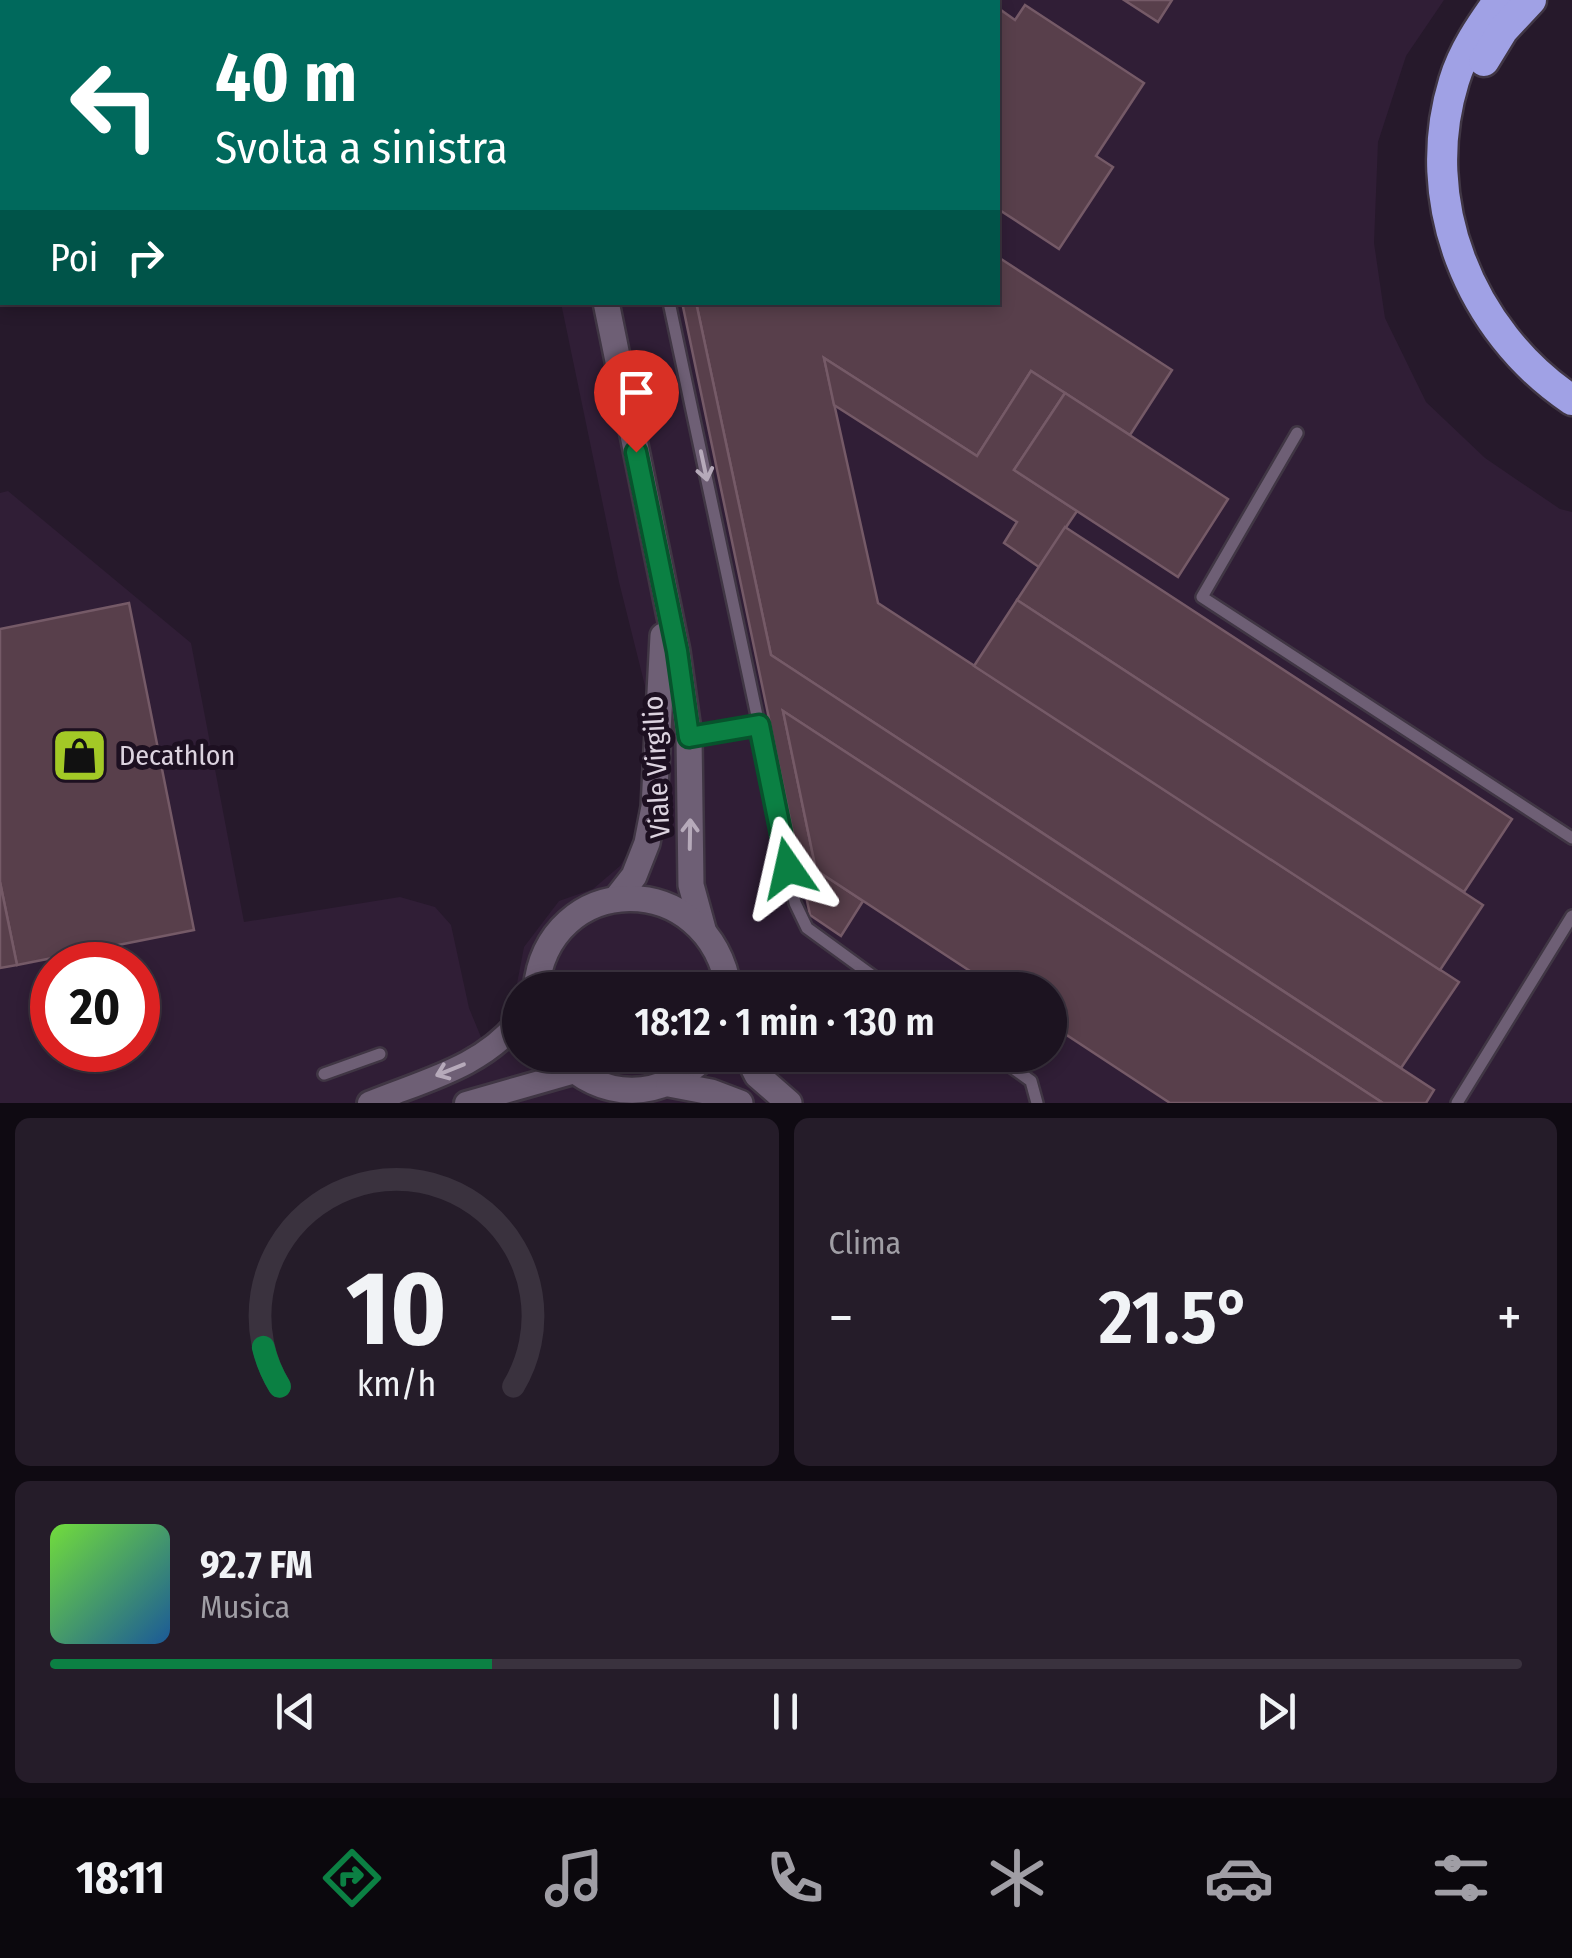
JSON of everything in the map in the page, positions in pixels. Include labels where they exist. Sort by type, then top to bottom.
[{"type":"highway","points":[[1499,0],[1465,53],[1454,83],[1444,133],[1445,202],[1462,266],[1490,319],[1528,363],[1572,400]]},
{"type":"highway","points":[[1531,0],[1503,30],[1474,81],[1464,132],[1464,194],[1474,240],[1489,279],[1519,324],[1572,376]]},
{"type":"street","name":"Viale Virgilio","points":[[607,305],[677,651],[689,737],[694,901],[726,972]]},
{"type":"street","name":"Viale Virgilio","points":[[616,900],[634,876],[647,844],[654,807],[665,601]]},
{"type":"street","points":[[540,972],[558,932],[574,917],[616,900],[664,903],[704,929]]},
{"type":"street","points":[[369,1103],[472,1061],[489,1052],[502,1038]]},
{"type":"street","points":[[466,1103],[545,1072]]},
{"type":"street","points":[[578,1072],[596,1084],[620,1090],[645,1090],[669,1084],[690,1072]]},
{"type":"street","points":[[755,1072],[789,1103]]},
{"type":"street","points":[[669,1084],[711,1092],[740,1103]]},
{"type":"lane","points":[[671,305],[795,903],[807,928],[867,972]]},
{"type":"lane","points":[[1298,434],[1202,597],[1572,838]]},
{"type":"lane","points":[[689,737],[759,725]]},
{"type":"lane","points":[[1456,1103],[1572,916]]},
{"type":"lane","points":[[324,1074],[380,1054]]},
{"type":"lane","points":[[1019,1072],[1031,1081],[1037,1103]]},
{"type":"shaded area","points":[[1000,0],[1444,0],[1406,56],[1378,142],[1374,243],[1385,318],[1426,402],[1485,458],[1560,509],[1572,512],[1572,1103],[0,1103],[0,493],[8,491],[191,643],[244,922],[400,897],[435,907],[451,925],[469,1008],[483,1042],[502,1026],[502,1072],[1067,1072],[1067,972],[519,972],[524,947],[559,901],[593,889],[620,866],[633,845],[641,806],[648,698],[619,582],[561,305],[1000,305]]},
{"type":"building","points":[[1124,0],[1172,0],[1158,22]]},
{"type":"building","points":[[1025,5],[1144,83],[1096,156],[1113,167],[1059,249],[1000,210],[1000,9],[1015,20]]},
{"type":"building","points":[[1000,258],[1172,370],[1130,435],[1031,371],[977,456],[824,358],[878,603],[1459,982],[1401,1068],[771,655],[697,305],[1000,305]]},
{"type":"building","points":[[683,305],[697,305],[771,655],[1434,1090],[1426,1103],[1383,1103],[783,711],[816,870],[863,901],[841,936],[810,915]]},
{"type":"building","points":[[824,358],[977,456],[1031,371],[1065,393],[1014,470],[1077,511],[1039,567],[1004,543],[1017,522],[834,405]]},
{"type":"building","points":[[1065,393],[1228,499],[1178,577],[1014,470]]},
{"type":"building","points":[[1065,527],[1512,819],[1464,892],[1017,600]]},
{"type":"building","points":[[1017,600],[1483,905],[1440,970],[974,666]]},
{"type":"building","name":"Decathlon","points":[[129,603],[194,930],[133,942],[30,942],[30,962],[17,965],[0,882],[0,629]]},
{"type":"building","points":[[783,711],[1383,1103],[1170,1103],[1067,1035],[1067,972],[972,972],[816,870]]},
{"type":"building","points":[[0,882],[17,965],[0,968]]},
{"type":"place","name":"Decathlon","points":[[80,755]]},
{"type":"route","points":[[636,452],[677,651],[689,737],[759,725],[788,868]]}]
